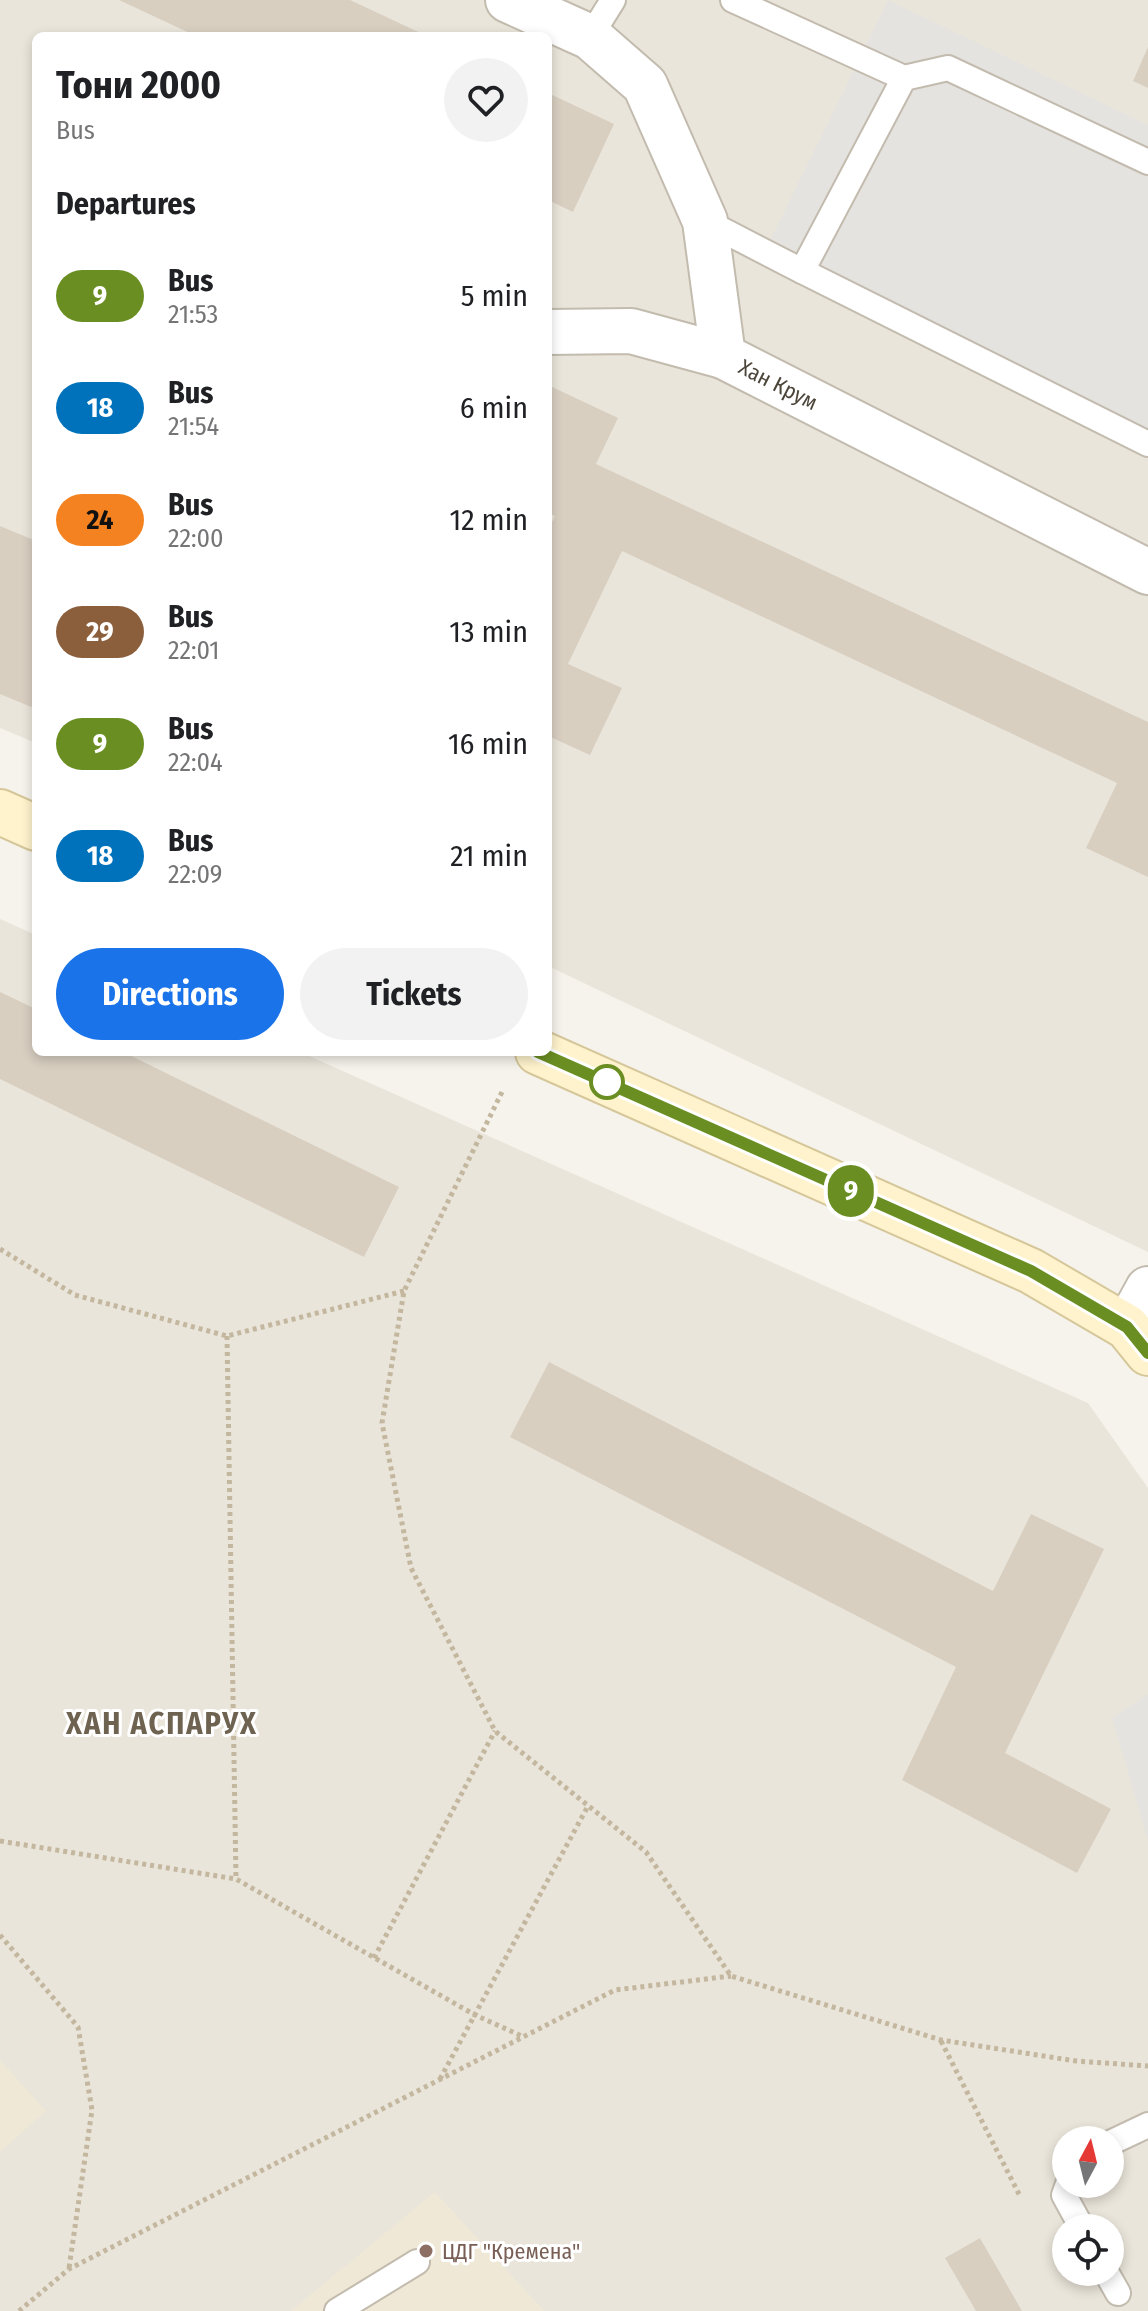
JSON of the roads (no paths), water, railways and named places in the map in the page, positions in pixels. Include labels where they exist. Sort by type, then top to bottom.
[{"type":"street","name":"Хан Крум","points":[[508,0],[590,37],[645,85],[705,221],[723,356],[1148,572]]},
{"type":"street","points":[[552,332],[631,331],[723,356]]},
{"type":"street","points":[[0,812],[32,826]]},
{"type":"street","points":[[523,1066],[1031,1271],[1137,1340],[1148,1289]]},
{"type":"lane","points":[[590,37],[613,0]]},
{"type":"lane","points":[[733,0],[904,78],[948,68],[1148,162]]},
{"type":"lane","points":[[802,271],[904,78]]},
{"type":"lane","points":[[705,221],[1148,444]]},
{"type":"lane","points":[[1124,2136],[1148,2125]]},
{"type":"lane","points":[[337,2311],[417,2262]]},
{"type":"place","name":"ЦДГ \"Кремена\"","points":[[426,2251]]},
{"type":"district","name":"ХАН АСПАРУХ","points":[[162,1724]]}]
